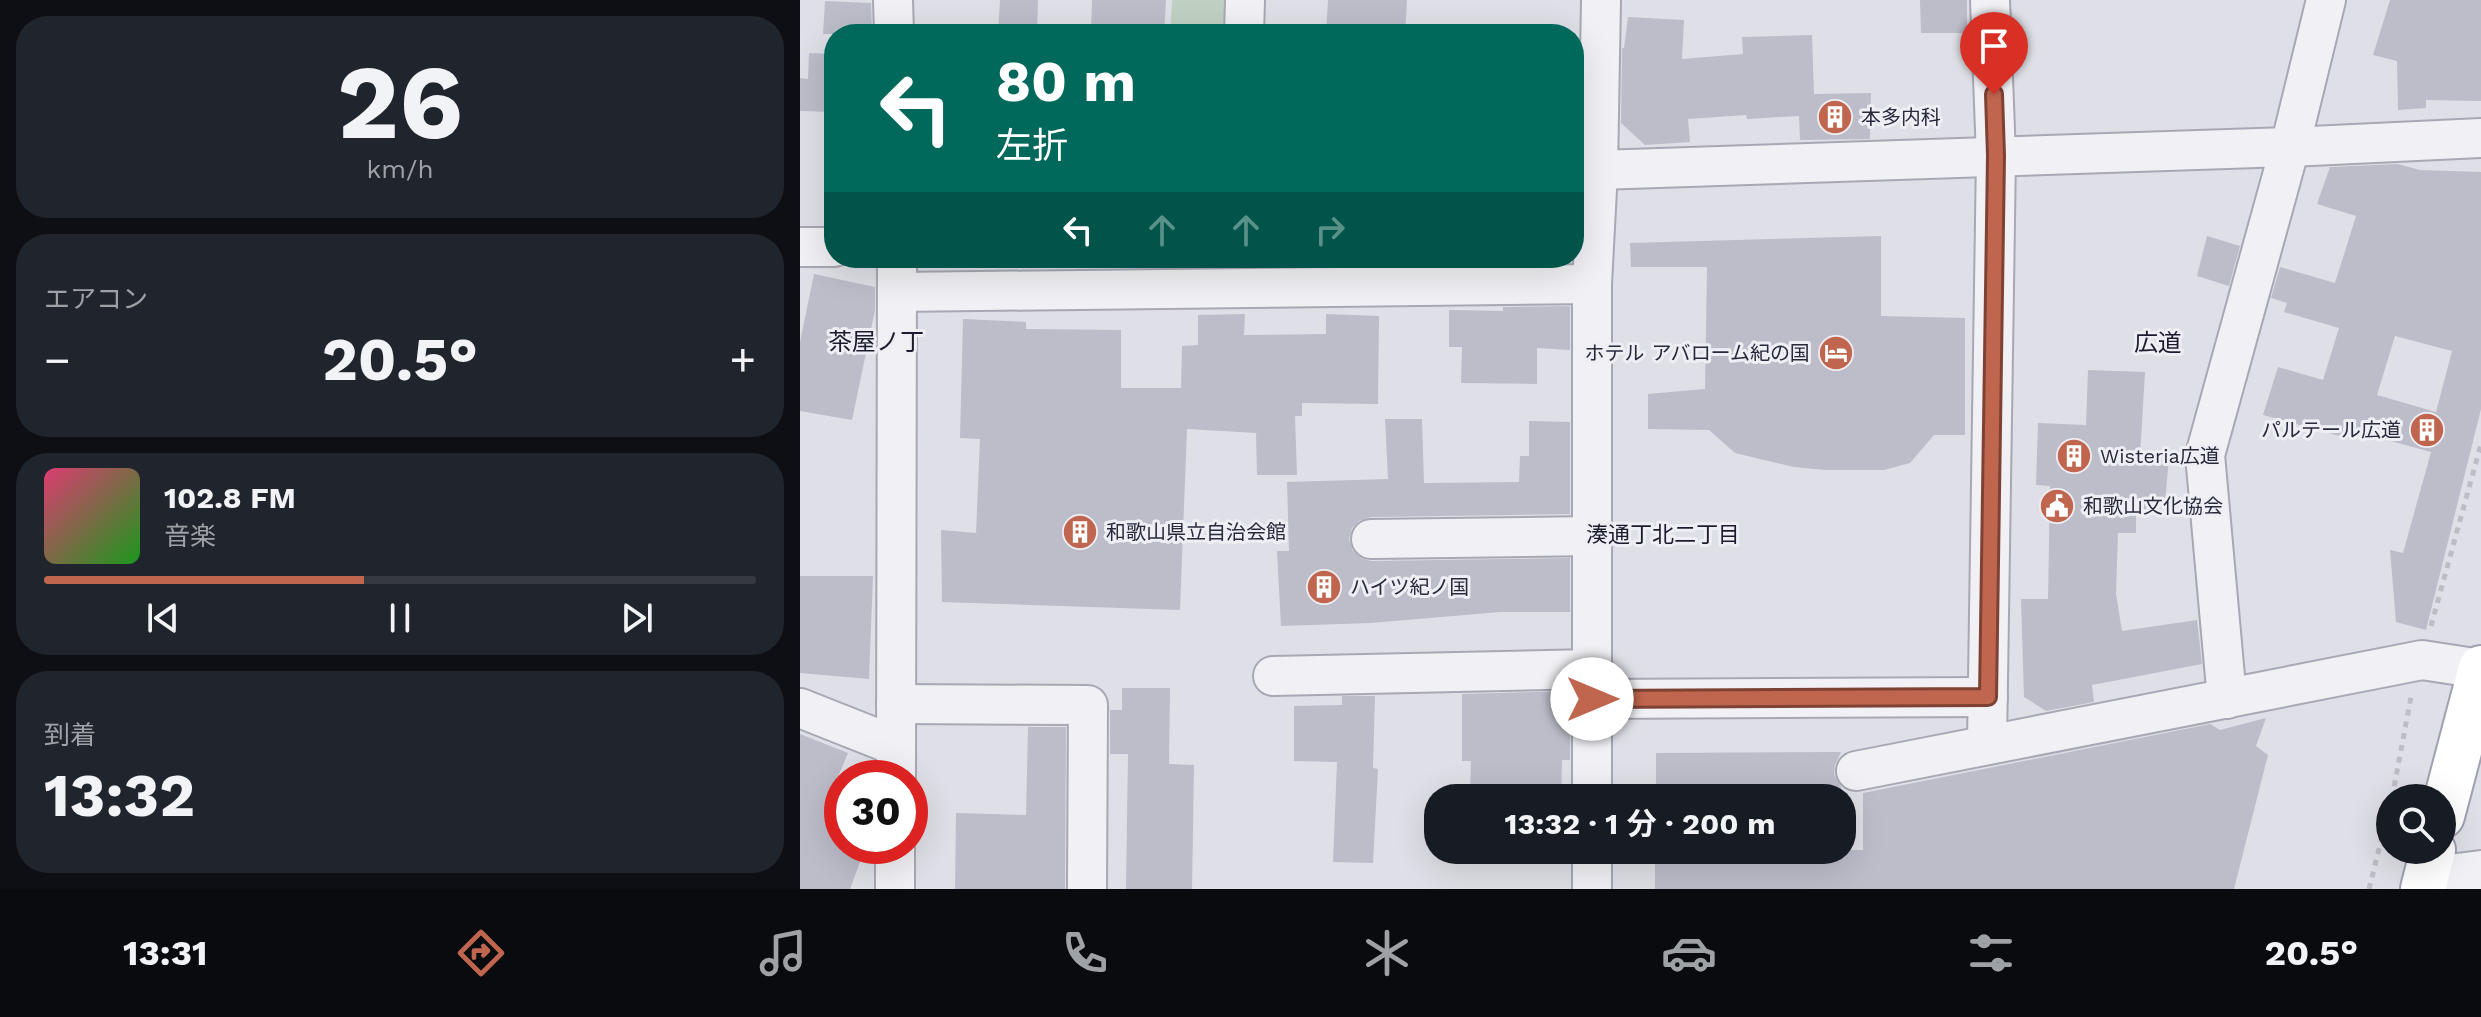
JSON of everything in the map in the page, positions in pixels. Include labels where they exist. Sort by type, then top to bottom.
[{"type":"main road","points":[[2450,784],[2481,668]]},
{"type":"street","points":[[893,0],[894,24]]},
{"type":"street","points":[[1244,24],[1245,0]]},
{"type":"street","points":[[1592,784],[1590,151],[1601,0]]},
{"type":"street","points":[[1987,745],[1996,156],[1990,0]]},
{"type":"street","points":[[2227,699],[2205,455],[2290,147],[2326,0]]},
{"type":"street","points":[[1590,151],[1996,156],[2481,138]]},
{"type":"street","points":[[800,247],[824,247]]},
{"type":"street","points":[[896,760],[897,275],[1238,273],[1592,284]]},
{"type":"street","points":[[1371,539],[1592,536]]},
{"type":"street","points":[[1856,771],[2422,660],[2481,668]]},
{"type":"street","points":[[1273,676],[1988,697]]},
{"type":"street","points":[[896,704],[1088,705],[1087,889]]},
{"type":"street","points":[[800,708],[892,760]]},
{"type":"street","points":[[895,864],[895,889]]},
{"type":"street","points":[[1592,864],[1592,889]]},
{"type":"street","points":[[2427,872],[2481,870]]},
{"type":"path","points":[[2394,784],[2406,716],[2481,444]]},
{"type":"path","points":[[2369,889],[2376,861]]},
{"type":"green space","points":[[1172,0],[1235,0],[1234,24],[1171,24]]},
{"type":"building","points":[[1000,0],[1038,0],[1037,24],[999,24]]},
{"type":"building","points":[[1092,0],[1166,0],[1165,24],[1091,24]]},
{"type":"building","points":[[1328,0],[1407,0],[1406,24],[1327,24]]},
{"type":"building","points":[[1920,0],[1967,0],[1967,33],[1921,33]]},
{"type":"building","points":[[2390,0],[2481,0],[2481,101],[2426,100],[2426,108],[2398,110],[2397,61],[2373,55]]},
{"type":"building","points":[[825,1],[871,3],[872,24],[824,24],[823,34]]},
{"type":"building","points":[[1628,17],[1684,20],[1682,59],[1743,54],[1742,37],[1812,35],[1814,94],[1871,93],[1870,139],[1800,140],[1799,116],[1747,119],[1746,115],[1688,119],[1690,142],[1645,145],[1621,123],[1622,48]]},
{"type":"building","points":[[809,53],[824,54],[824,112],[800,111],[800,78],[808,79]]},
{"type":"building","points":[[2398,164],[2420,170],[2481,172],[2481,409],[2426,630],[2396,622],[2390,550],[2403,553],[2431,452],[2354,431],[2351,439],[2263,415],[2278,367],[2323,380],[2339,328],[2284,312],[2287,303],[2271,298],[2280,267],[2335,283],[2356,216],[2317,204],[2330,167]],"holes":[[[2395,336],[2452,351],[2436,412],[2377,395]]]},
{"type":"building","name":"ホテル アバローム紀の国","points":[[1881,236],[1881,316],[1965,318],[1965,435],[1934,435],[1910,463],[1884,470],[1825,470],[1794,467],[1735,453],[1709,430],[1648,429],[1648,394],[1705,389],[1707,267],[1631,267],[1630,243]]},
{"type":"building","points":[[2207,236],[2240,246],[2229,286],[2197,276]]},
{"type":"building","points":[[814,274],[875,287],[875,310],[852,420],[800,411],[800,342]]},
{"type":"building","points":[[1570,306],[1570,350],[1537,348],[1537,384],[1461,383],[1462,347],[1449,347],[1449,310],[1503,311],[1503,307]]},
{"type":"building","points":[[1245,314],[1244,335],[1326,334],[1326,314],[1379,316],[1378,404],[1302,403],[1302,416],[1295,416],[1297,475],[1257,475],[1256,433],[1187,429],[1180,610],[942,602],[941,530],[976,533],[980,439],[960,438],[963,319],[1026,322],[1026,329],[1121,330],[1121,388],[1181,388],[1182,346],[1198,345],[1198,315]]},
{"type":"building","points":[[2088,370],[2145,372],[2140,457],[2169,458],[2165,502],[2136,512],[2136,533],[2118,533],[2116,594],[2122,631],[2197,620],[2202,664],[2092,685],[2094,702],[2046,711],[2024,697],[2021,599],[2048,599],[2050,486],[2036,485],[2038,423],[2086,425]]},
{"type":"building","points":[[1385,419],[1422,419],[1424,483],[1519,482],[1520,456],[1529,456],[1529,421],[1570,422],[1570,514],[1371,517],[1359,521],[1352,528],[1349,539],[1353,551],[1371,561],[1570,558],[1570,612],[1500,612],[1371,623],[1281,626],[1277,551],[1289,551],[1287,482],[1388,479]]},
{"type":"building","points":[[800,576],[873,576],[869,679],[800,673]]},
{"type":"building","points":[[1122,688],[1170,688],[1169,764],[1194,765],[1192,889],[1126,889],[1128,754],[1110,754],[1110,710],[1122,710]]},
{"type":"building","points":[[1570,691],[1570,760],[1562,760],[1561,784],[1470,784],[1471,761],[1462,761],[1462,694]]},
{"type":"building","points":[[1342,696],[1375,696],[1373,768],[1378,769],[1373,863],[1333,862],[1337,762],[1294,761],[1294,706],[1342,705]]},
{"type":"building","points":[[2266,718],[2256,746],[2268,755],[2234,889],[1655,889],[1655,864],[1856,864],[1856,850],[1863,850],[1863,793],[2210,724],[2220,730]]},
{"type":"building","points":[[1028,727],[1066,727],[1065,889],[955,889],[956,813],[1026,815]]},
{"type":"building","points":[[800,734],[848,753],[845,760],[824,760],[824,864],[859,864],[850,889],[800,889]]},
{"type":"building","points":[[1841,752],[1834,774],[1839,784],[1656,784],[1656,753]]},
{"type":"place","name":"本多内科","points":[[1835,117]]},
{"type":"place","name":"ホテル アバローム紀の国","points":[[1836,353]]},
{"type":"place","name":"パルテール広道","points":[[2427,430]]},
{"type":"place","name":"Wisteria広道","points":[[2074,456]]},
{"type":"place","name":"和歌山文化協会","points":[[2057,506]]},
{"type":"place","name":"和歌山県立自治会館","points":[[1080,532]]},
{"type":"place","name":"ハイツ紀ノ国","points":[[1324,587]]},
{"type":"district","name":"茶屋ノ丁","points":[[876,342]]},
{"type":"district","name":"広道","points":[[2158,343]]},
{"type":"district","name":"湊通丁北二丁目","points":[[1663,534]]},
{"type":"route","points":[[1592,699],[1988,697],[1996,156],[1994,94]]}]
